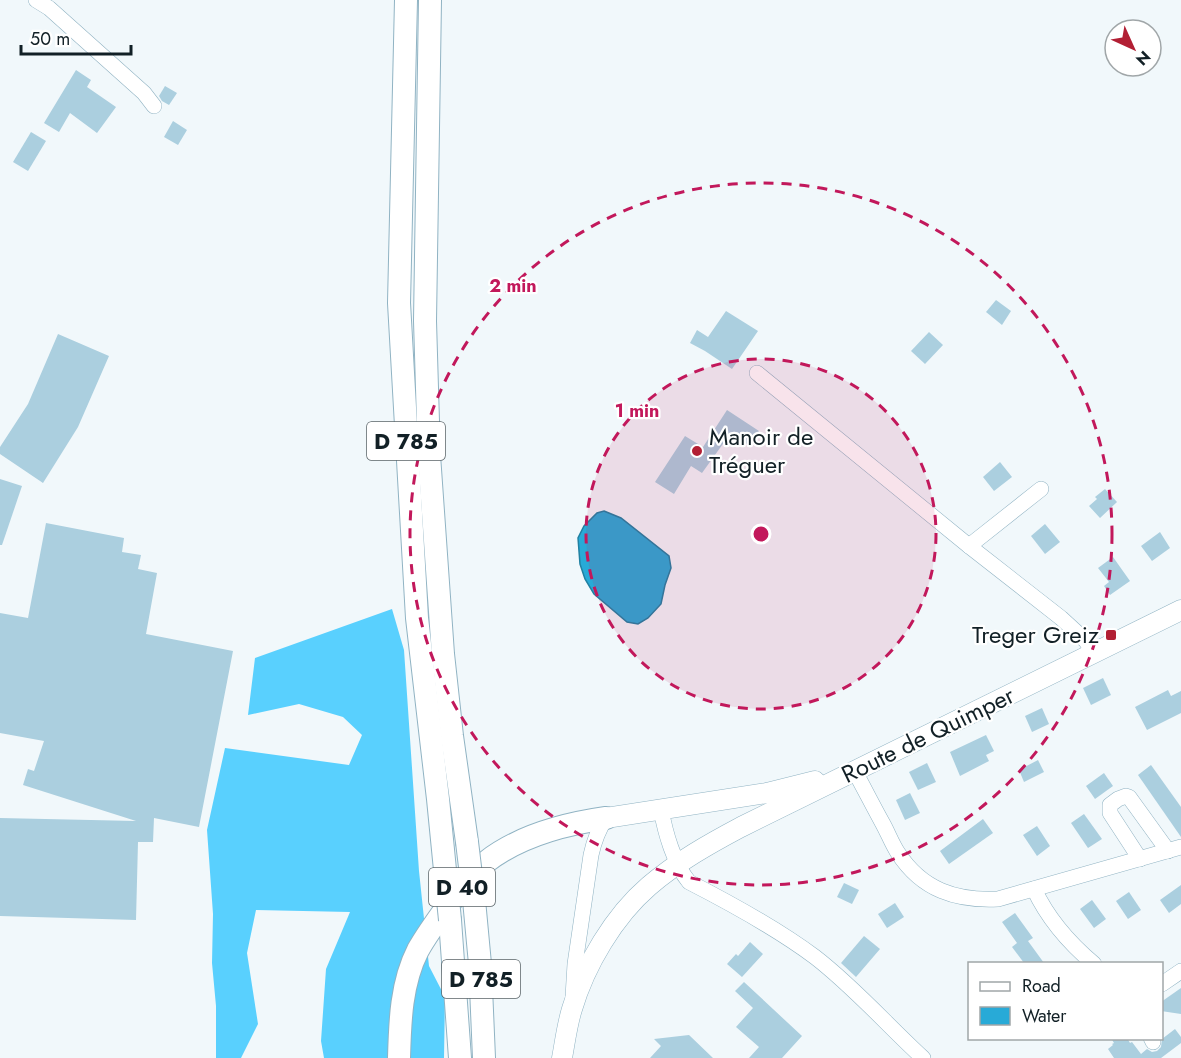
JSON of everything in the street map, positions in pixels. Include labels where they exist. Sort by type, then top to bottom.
[{"type":"highway","name":"D 785","points":[[406,0],[399,303],[417,618],[450,920],[460,1058]]},
{"type":"highway","name":"D 785","points":[[430,0],[425,321],[429,454],[443,654],[480,964],[484,1058]]},
{"type":"highway","name":"D 40","points":[[399,1058],[402,1004],[418,951],[435,922],[475,872],[505,850],[531,838],[578,822],[606,818]]},
{"type":"main road","name":"Route de Quimper","points":[[678,864],[722,837],[854,770],[1181,610]]},
{"type":"main road","name":"D 40","points":[[606,818],[767,793],[854,770]]},
{"type":"main road","name":"D 40","points":[[562,1058],[572,1008],[588,968],[606,936],[624,911],[647,887],[678,864]]},
{"type":"street","points":[[36,0],[49,8],[144,93],[154,106]]},
{"type":"street","points":[[757,373],[1068,624],[1086,641],[1094,654]]},
{"type":"street","points":[[969,546],[1041,489]]},
{"type":"street","points":[[854,770],[898,853],[910,868],[935,888],[954,896],[982,900],[998,899],[1140,859],[1174,849],[1129,797],[1124,797],[1110,805],[1110,813],[1140,859]]},
{"type":"street","points":[[661,809],[665,831],[683,875],[689,882],[773,929],[816,958],[923,1058]]},
{"type":"street","name":"D 40","points":[[572,1008],[574,964],[591,855],[599,828],[606,818]]},
{"type":"street","points":[[1034,889],[1055,925],[1093,962]]},
{"type":"street","points":[[1163,983],[1181,971]]},
{"type":"shaded area","points":[[392,609],[404,650],[419,871],[429,966],[445,997],[444,1058],[324,1058],[321,1041],[326,969],[350,912],[256,910],[247,953],[258,1024],[241,1058],[216,1058],[216,1006],[212,963],[213,914],[207,830],[225,748],[349,765],[362,735],[343,717],[299,704],[248,715],[255,658]]},
{"type":"water","points":[[604,511],[621,518],[669,556],[671,568],[661,604],[648,618],[638,624],[627,622],[594,594],[585,579],[580,564],[578,538],[584,526],[597,513]]},
{"type":"building","points":[[76,70],[91,80],[87,87],[116,107],[97,133],[70,113],[59,132],[44,123]]},
{"type":"building","points":[[165,86],[177,93],[169,105],[159,96]]},
{"type":"building","points":[[173,121],[187,130],[178,145],[164,137]]},
{"type":"building","points":[[31,132],[46,141],[28,171],[13,162]]},
{"type":"building","points":[[996,300],[1011,311],[1002,325],[986,312]]},
{"type":"building","points":[[726,311],[758,331],[732,369],[690,343],[697,330],[708,337]]},
{"type":"building","points":[[929,332],[943,345],[925,364],[911,351]]},
{"type":"building","points":[[58,334],[109,356],[78,427],[43,483],[0,454],[0,447],[28,404]]},
{"type":"building","name":"Manoir de Tréguer","points":[[727,410],[759,431],[750,446],[738,438],[725,441],[702,473],[691,466],[674,494],[655,482],[685,436],[703,447]]},
{"type":"building","points":[[1000,462],[1012,477],[994,491],[983,477]]},
{"type":"building","points":[[0,479],[22,486],[2,545],[0,545]]},
{"type":"building","points":[[1105,489],[1117,502],[1100,518],[1089,506]]},
{"type":"building","points":[[46,523],[124,538],[122,552],[141,555],[138,569],[157,573],[146,634],[233,651],[199,827],[154,818],[153,842],[138,842],[136,920],[0,916],[0,818],[136,821],[23,785],[28,769],[34,771],[44,741],[0,733],[0,613],[28,618]]},
{"type":"building","points":[[1045,524],[1060,542],[1045,554],[1031,536]]},
{"type":"building","points":[[1160,532],[1170,548],[1152,561],[1141,546]]},
{"type":"building","points":[[1113,557],[1130,581],[1110,595],[1104,586],[1109,582],[1098,568]]},
{"type":"building","points":[[1103,678],[1111,695],[1091,705],[1083,688]]},
{"type":"building","points":[[1168,690],[1171,696],[1181,691],[1181,713],[1147,730],[1135,707]]},
{"type":"building","points":[[1042,708],[1049,724],[1032,732],[1025,716]]},
{"type":"building","points":[[986,735],[994,751],[986,755],[989,761],[960,776],[950,752]]},
{"type":"building","points":[[1038,760],[1044,772],[1024,782],[1019,770]]},
{"type":"building","points":[[927,763],[936,782],[918,790],[909,772]]},
{"type":"building","points":[[1151,765],[1181,807],[1181,837],[1138,775]]},
{"type":"building","points":[[1104,773],[1113,786],[1095,799],[1086,786]]},
{"type":"building","points":[[910,793],[920,813],[905,820],[896,800]]},
{"type":"building","points":[[1084,814],[1102,839],[1088,848],[1071,823]]},
{"type":"building","points":[[983,819],[993,833],[949,864],[940,851]]},
{"type":"building","points":[[1037,826],[1050,846],[1037,856],[1023,835]]},
{"type":"building","points":[[844,883],[859,890],[852,904],[837,897]]},
{"type":"building","points":[[1181,885],[1181,904],[1169,913],[1160,900]]},
{"type":"building","points":[[1129,892],[1141,910],[1128,919],[1116,901]]},
{"type":"building","points":[[1092,900],[1106,919],[1094,928],[1080,909]]},
{"type":"building","points":[[895,903],[904,917],[887,928],[878,914]]},
{"type":"building","points":[[1015,913],[1033,938],[1028,941],[1043,962],[1023,962],[1012,947],[1017,943],[1002,922]]},
{"type":"building","points":[[864,936],[880,949],[856,977],[841,963]]},
{"type":"building","points":[[750,942],[763,954],[742,977],[727,964],[736,954],[738,956]]},
{"type":"building","points":[[744,982],[802,1036],[782,1058],[749,1058],[759,1047],[736,1027],[753,1008],[735,991]]},
{"type":"building","points":[[1181,988],[1181,1014],[1163,1011],[1163,1001]]},
{"type":"building","points":[[1175,1029],[1181,1037],[1181,1043],[1161,1058],[1114,1058],[1108,1049],[1114,1043],[1112,1040],[1128,1040],[1141,1054],[1147,1049],[1152,1052],[1161,1047],[1163,1038]]},
{"type":"building","points":[[689,1035],[713,1058],[650,1058],[661,1046],[654,1039]]},
{"type":"place","name":"Manoir de Tréguer","points":[[697,451]]},
{"type":"place","name":"Treger Greiz","points":[[1111,635]]}]
